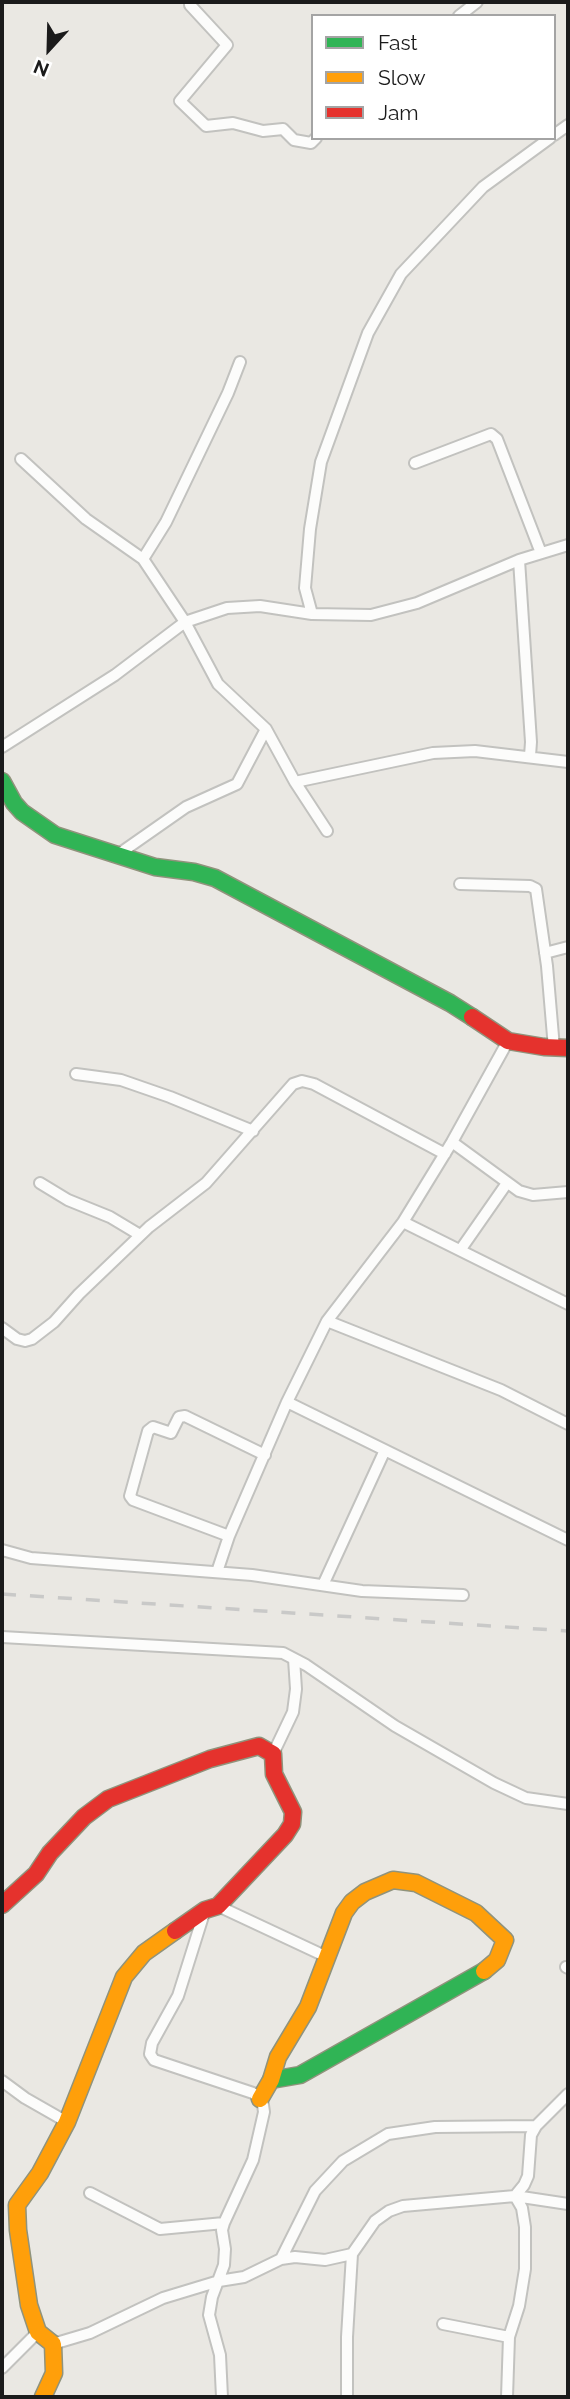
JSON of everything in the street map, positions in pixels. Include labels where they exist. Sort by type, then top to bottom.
[{"type":"street","points":[[190,2],[226,45],[180,101],[206,126],[233,123],[263,131],[282,129],[294,140],[310,143],[314,140]]},
{"type":"street","points":[[462,14],[477,2]]},
{"type":"street","points":[[312,614],[305,588],[310,529],[321,462],[368,332],[401,274],[483,187],[547,140]]},
{"type":"street","points":[[143,559],[166,522],[228,393],[240,362]]},
{"type":"street","points":[[415,463],[491,434],[497,439],[541,553]]},
{"type":"street","points":[[21,459],[86,519],[143,559],[185,622],[218,684],[266,729],[295,782],[327,831]]},
{"type":"street","points":[[2,747],[115,675],[185,622],[227,608],[260,606],[312,614],[371,615],[417,603],[519,560],[568,545]]},
{"type":"street","points":[[519,560],[530,756]]},
{"type":"street","points":[[116,856],[186,807],[237,783],[266,729]]},
{"type":"street","points":[[295,782],[433,753],[475,751],[568,762]]},
{"type":"street","points":[[2,780],[22,812],[55,835],[155,867],[194,872],[215,878],[450,1003],[508,1041],[561,1048],[536,889],[530,886],[460,884]]},
{"type":"street","points":[[545,953],[568,947]]},
{"type":"street","points":[[217,1572],[229,1536],[287,1402],[327,1321],[403,1222],[453,1142],[508,1041]]},
{"type":"street","points":[[76,1074],[121,1080],[253,1131]]},
{"type":"street","points":[[2,1328],[17,1339],[25,1341],[32,1339],[54,1322],[79,1294],[140,1236],[206,1184],[293,1084],[302,1081],[314,1084],[445,1154]]},
{"type":"street","points":[[453,1142],[519,1191],[533,1195],[568,1192]]},
{"type":"street","points":[[40,1183],[68,1200],[110,1217],[140,1236]]},
{"type":"street","points":[[461,1249],[507,1183]]},
{"type":"street","points":[[403,1222],[568,1304]]},
{"type":"street","points":[[327,1321],[501,1390],[568,1424]]},
{"type":"street","points":[[287,1402],[568,1540]]},
{"type":"street","points":[[229,1536],[133,1500],[130,1496],[148,1431],[153,1427],[170,1433],[179,1417],[185,1416],[265,1455]]},
{"type":"street","points":[[323,1585],[385,1450]]},
{"type":"street","points":[[2,1550],[31,1558],[217,1572],[362,1591],[463,1595]]},
{"type":"street","points":[[2,1637],[283,1653],[395,1726],[494,1783],[526,1798],[568,1804]]},
{"type":"street","points":[[43,2397],[54,2373],[53,2344],[38,2332],[29,2305],[17,2205],[40,2173],[67,2122],[124,1977],[144,1953],[211,1908],[285,1835],[292,1824],[293,1812],[274,1774],[274,1754],[293,1712],[296,1689],[294,1659]]},
{"type":"street","points":[[2,1905],[37,1874],[50,1853],[84,1817],[108,1798],[234,1752],[259,1746],[274,1754]]},
{"type":"street","points":[[260,2099],[271,2080],[278,2057],[308,2007],[344,1913],[352,1902],[365,1892],[393,1880],[416,1882],[458,1902],[494,1928],[505,1940],[497,1961],[477,1977],[300,2075],[271,2080]]},
{"type":"street","points":[[211,1908],[327,1957]]},
{"type":"street","points":[[211,1908],[178,1996],[152,2043],[150,2054],[153,2060],[244,2089],[260,2099],[264,2112],[253,2160],[224,2223],[224,2265],[212,2297],[209,2315],[220,2355],[222,2397]]},
{"type":"street","points":[[2,2081],[25,2098],[67,2122]]},
{"type":"street","points":[[515,2196],[528,2176],[531,2135],[536,2126],[568,2094]]},
{"type":"street","points":[[281,2259],[315,2191],[344,2161],[388,2134],[435,2127],[536,2126]]},
{"type":"street","points":[[90,2193],[113,2202],[160,2229],[224,2223]]},
{"type":"street","points":[[507,2397],[509,2337],[519,2306],[525,2269],[525,2227],[522,2208],[515,2196]]},
{"type":"street","points":[[347,2397],[352,2254],[375,2221],[389,2210],[403,2206],[515,2196],[568,2204]]},
{"type":"street","points":[[53,2344],[90,2333],[163,2298],[219,2281],[251,2275],[281,2259],[336,2259],[352,2254]]},
{"type":"street","points":[[443,2324],[509,2337]]},
{"type":"street","points":[[2,2368],[38,2332]]},
{"type":"railway","points":[[2,1594],[568,1631]]},
{"type":"traffic: fast","points":[[2,781],[22,812],[55,835],[155,867],[194,872],[215,878],[472,1017]]},
{"type":"traffic: fast","points":[[271,2080],[300,2075],[484,1971]]},
{"type":"traffic: slow","points":[[260,2099],[271,2080],[278,2057],[308,2007],[344,1913],[352,1902],[365,1892],[393,1880],[416,1883],[476,1913],[505,1940],[497,1960],[484,1971]]},
{"type":"traffic: slow","points":[[43,2397],[54,2373],[53,2344],[38,2332],[29,2305],[17,2205],[40,2173],[67,2122],[124,1977],[144,1953],[175,1931]]},
{"type":"traffic: jam","points":[[472,1017],[508,1041],[568,1048]]},
{"type":"traffic: jam","points":[[2,1905],[36,1874],[50,1853],[84,1817],[108,1799],[210,1759],[259,1746],[273,1754],[274,1774],[293,1812],[292,1824],[285,1835],[218,1906],[205,1910],[175,1931]]}]
